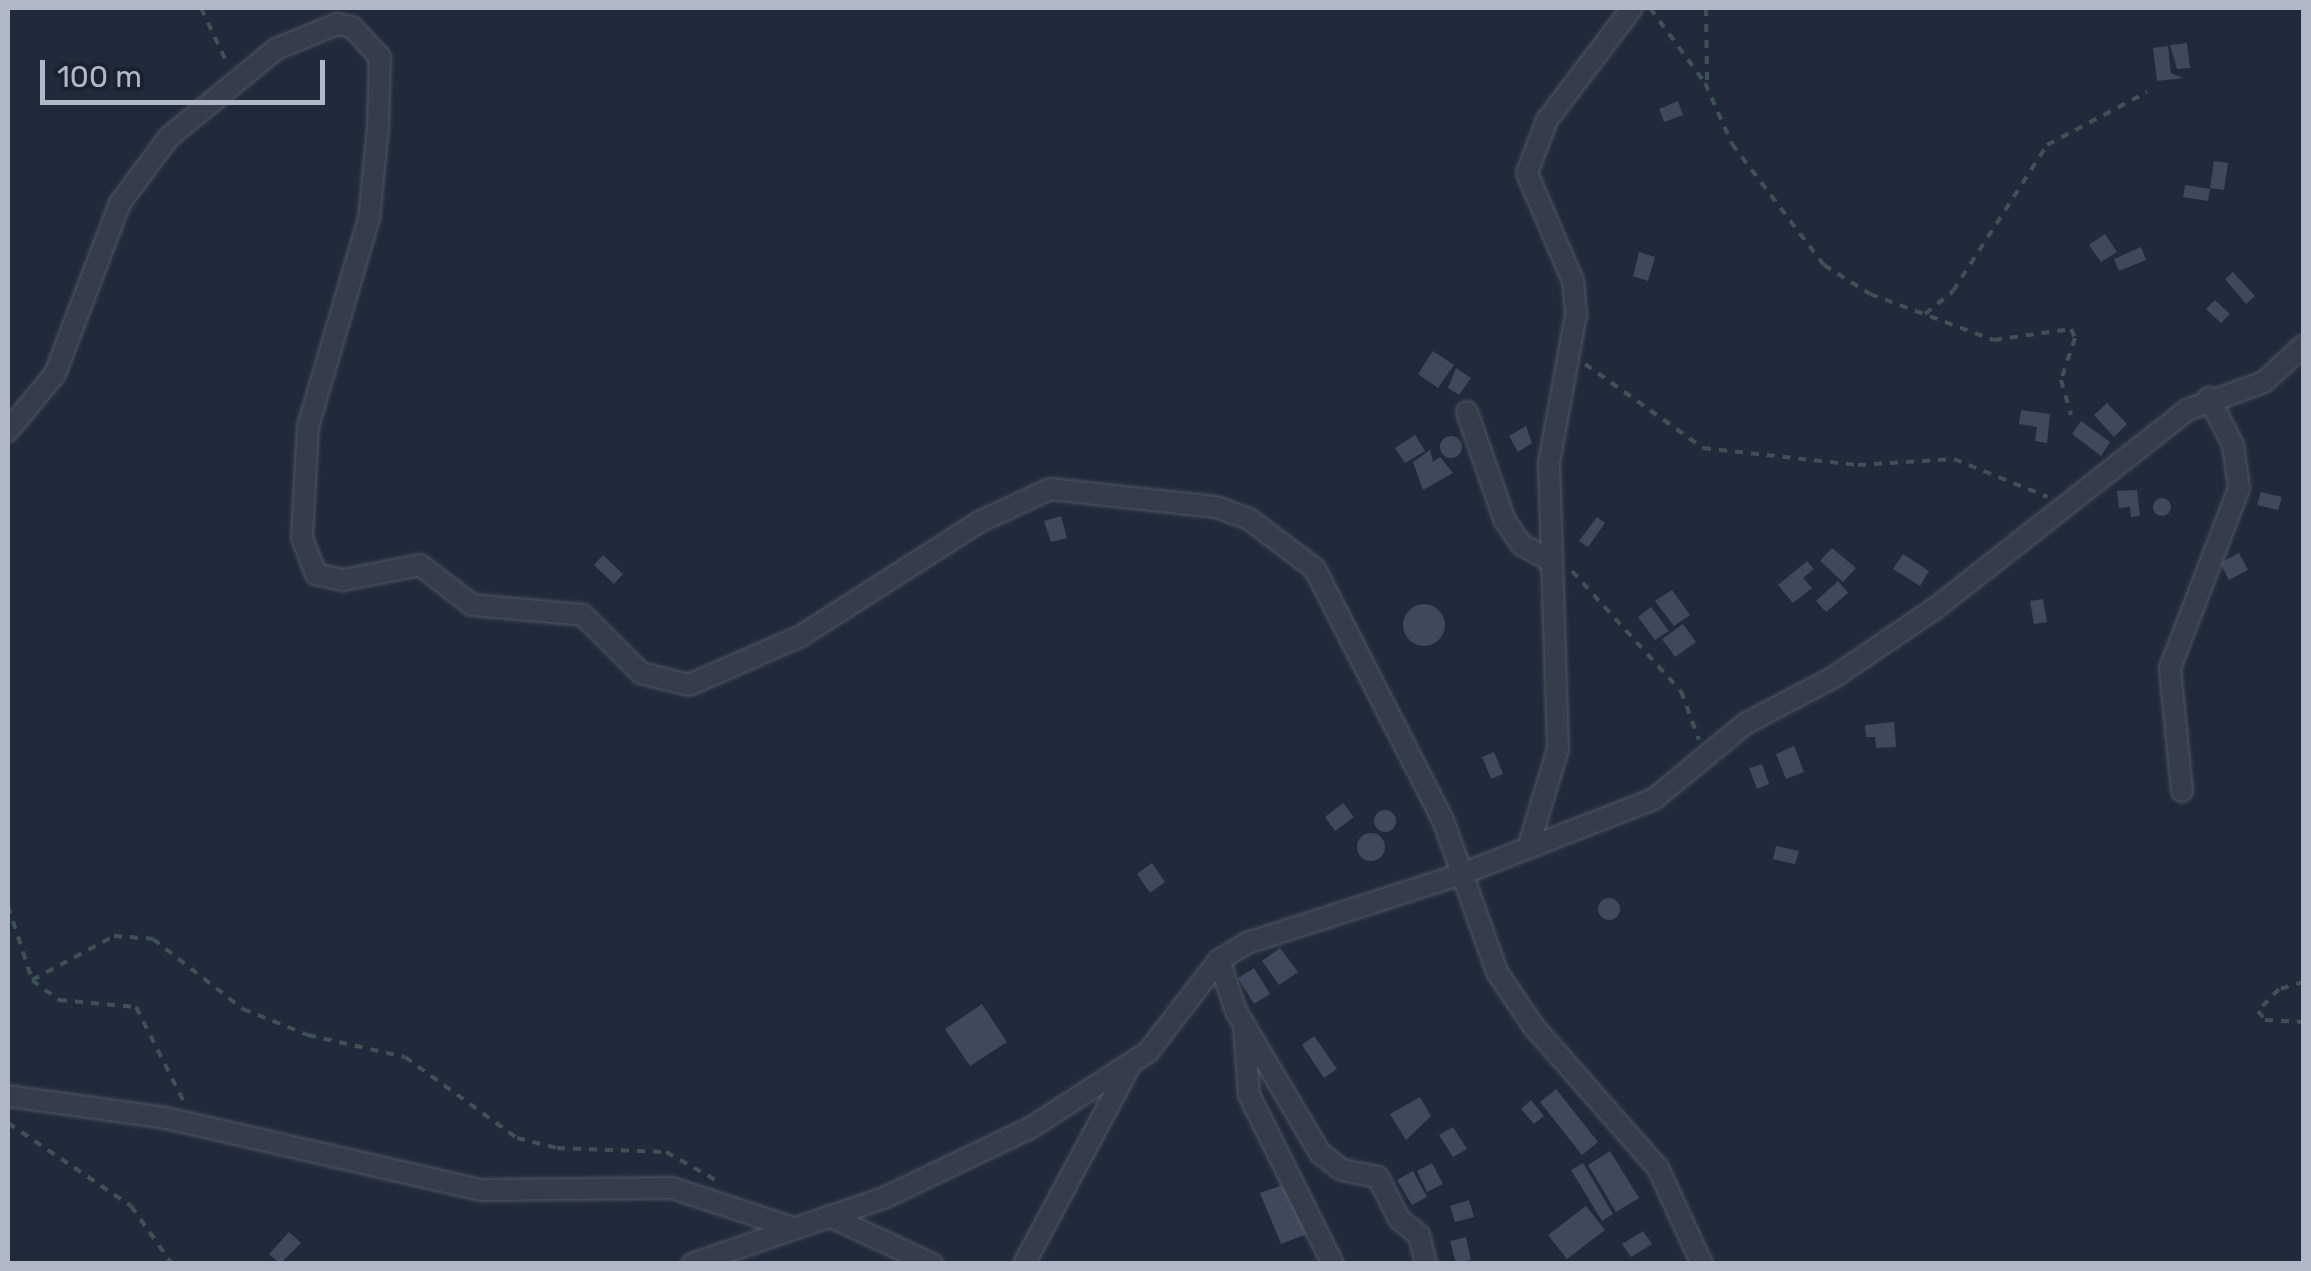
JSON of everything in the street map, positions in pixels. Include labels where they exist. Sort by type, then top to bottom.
[{"type":"street","points":[[1530,845],[1558,749],[1549,463],[1574,353],[1573,281],[1527,172],[1547,120],[1632,8]]},
{"type":"street","points":[[8,431],[66,353],[120,202],[168,137],[233,76],[337,24],[366,35],[380,57],[369,218],[308,426],[302,538],[316,574],[344,580],[420,565],[472,604],[583,615],[641,673],[689,685],[801,636],[1024,498],[1084,488],[1216,508],[1276,534],[1315,569],[1378,682],[1443,820],[1459,875],[1497,972],[1534,1028],[1658,1168],[1702,1264]]},
{"type":"street","points":[[1024,1264],[1129,1067],[1220,960],[1319,915],[1459,875],[1654,798],[1706,753],[1888,641],[2061,504],[2209,398],[2264,382],[2304,345]]},
{"type":"street","points":[[2182,791],[2170,668],[2239,488],[2233,445],[2209,398]]},
{"type":"street","points":[[1467,412],[1505,521],[1522,545],[1551,561]]},
{"type":"street","points":[[1220,960],[1244,1026],[1320,1153],[1342,1170],[1378,1177],[1399,1219],[1419,1234],[1426,1264]]},
{"type":"street","points":[[1244,1026],[1249,1095],[1333,1264]]},
{"type":"street","points":[[692,1264],[946,1172],[1129,1067]]},
{"type":"street","points":[[8,1096],[192,1125],[481,1190],[672,1188],[745,1208],[794,1228]]},
{"type":"street","points":[[829,1216],[932,1264]]},
{"type":"path","points":[[201,8],[233,76]]},
{"type":"path","points":[[1650,8],[1707,88],[1732,144],[1824,265],[1846,283],[1994,340],[2071,329],[2076,338],[2061,380],[2071,415]]},
{"type":"path","points":[[1706,8],[1707,88]]},
{"type":"path","points":[[1925,314],[1953,291],[2047,145],[2147,92]]},
{"type":"path","points":[[1574,353],[1664,427],[1703,448],[1858,465],[1954,459],[2061,504]]},
{"type":"path","points":[[1551,561],[1602,596],[1681,691],[1706,753]]},
{"type":"path","points":[[8,906],[32,980],[60,1000],[136,1007],[192,1125]]},
{"type":"path","points":[[32,980],[114,936],[153,939],[243,1009],[308,1035],[405,1057],[502,1130],[557,1148],[677,1155],[745,1208]]},
{"type":"path","points":[[2304,982],[2269,996],[2258,1012],[2265,1020],[2304,1022]]},
{"type":"path","points":[[2304,1064],[2304,1094]]},
{"type":"path","points":[[8,1123],[131,1206],[172,1264]]},
{"type":"building","points":[[2187,43],[2190,68],[2177,69],[2170,45]]},
{"type":"building","points":[[2168,46],[2171,73],[2183,78],[2157,81],[2153,48]]},
{"type":"building","points":[[1678,101],[1683,115],[1664,122],[1659,109]]},
{"type":"building","points":[[2214,161],[2228,163],[2224,190],[2210,188]]},
{"type":"building","points":[[2185,185],[2210,189],[2208,201],[2183,197]]},
{"type":"building","points":[[2105,234],[2117,252],[2101,262],[2089,245]]},
{"type":"building","points":[[2141,247],[2146,260],[2119,271],[2114,259]]},
{"type":"building","points":[[1639,252],[1655,257],[1648,281],[1633,276]]},
{"type":"building","points":[[2233,272],[2255,296],[2246,304],[2225,279]]},
{"type":"building","points":[[2215,300],[2230,314],[2221,323],[2206,309]]},
{"type":"building","points":[[1433,351],[1454,365],[1438,388],[1418,374]]},
{"type":"building","points":[[1456,368],[1471,378],[1459,395],[1448,388]]},
{"type":"building","points":[[2107,403],[2127,424],[2114,437],[2094,415]]},
{"type":"building","points":[[2021,410],[2050,414],[2047,443],[2035,441],[2037,427],[2019,424]]},
{"type":"building","points":[[2081,421],[2110,442],[2101,456],[2072,434]]},
{"type":"building","points":[[1526,426],[1532,443],[1518,452],[1509,436]]},
{"type":"building","points":[[1415,435],[1425,451],[1405,463],[1395,448]]},
{"type":"building","points":[[1451,436],[1459,439],[1459,455],[1451,458],[1443,455],[1440,447],[1443,439]]},
{"type":"building","points":[[1430,450],[1433,462],[1440,457],[1453,473],[1423,490],[1413,462]]},
{"type":"building","points":[[2137,490],[2140,516],[2131,517],[2130,507],[2119,508],[2117,491]]},
{"type":"building","points":[[2261,492],[2282,497],[2278,510],[2257,505]]},
{"type":"building","points":[[2162,498],[2169,500],[2169,514],[2162,516],[2155,514],[2153,507],[2155,500]]},
{"type":"building","points":[[1061,516],[1067,538],[1051,542],[1044,521]]},
{"type":"building","points":[[1597,517],[1605,523],[1588,547],[1579,541]]},
{"type":"building","points":[[1832,548],[1856,568],[1843,582],[1820,561]]},
{"type":"building","points":[[2239,553],[2248,570],[2229,580],[2220,563]]},
{"type":"building","points":[[1903,554],[1929,571],[1920,586],[1893,569]]},
{"type":"building","points":[[603,555],[623,574],[614,584],[594,565]]},
{"type":"building","points":[[1807,561],[1814,569],[1803,578],[1812,588],[1793,603],[1778,585]]},
{"type":"building","points":[[1838,581],[1848,593],[1826,612],[1816,601]]},
{"type":"building","points":[[1672,590],[1690,615],[1674,626],[1655,601]]},
{"type":"building","points":[[2043,599],[2047,622],[2034,624],[2030,601]]},
{"type":"building","points":[[1424,604],[1439,610],[1445,625],[1439,640],[1424,646],[1409,640],[1403,625],[1409,610]]},
{"type":"building","points":[[1651,607],[1669,631],[1655,640],[1638,617]]},
{"type":"building","points":[[1683,624],[1696,642],[1675,657],[1662,639]]},
{"type":"building","points":[[1894,722],[1896,747],[1876,748],[1875,737],[1866,737],[1865,725]]},
{"type":"building","points":[[1794,746],[1804,772],[1786,779],[1776,754]]},
{"type":"building","points":[[1494,752],[1503,774],[1491,779],[1482,757]]},
{"type":"building","points":[[1762,764],[1769,784],[1757,789],[1749,768]]},
{"type":"building","points":[[1343,803],[1354,817],[1335,831],[1325,817]]},
{"type":"building","points":[[1385,810],[1393,813],[1393,829],[1385,832],[1377,829],[1374,821],[1377,813]]},
{"type":"building","points":[[1371,833],[1381,837],[1385,847],[1381,857],[1371,861],[1361,857],[1357,847],[1361,837]]},
{"type":"building","points":[[1776,846],[1799,851],[1795,864],[1773,859]]},
{"type":"building","points":[[1152,863],[1165,882],[1150,893],[1137,874]]},
{"type":"building","points":[[1609,898],[1617,901],[1617,917],[1609,920],[1601,917],[1598,909],[1601,901]]},
{"type":"building","points":[[1280,948],[1298,972],[1279,985],[1262,961]]},
{"type":"building","points":[[1254,968],[1270,994],[1254,1004],[1238,978]]},
{"type":"building","points":[[982,1004],[1007,1042],[970,1066],[945,1029]]},
{"type":"building","points":[[1314,1036],[1337,1069],[1324,1078],[1302,1045]]},
{"type":"building","points":[[1556,1089],[1598,1142],[1582,1155],[1540,1102]]},
{"type":"building","points":[[1420,1097],[1431,1116],[1406,1140],[1390,1114]]},
{"type":"building","points":[[1531,1100],[1544,1116],[1534,1124],[1521,1109]]},
{"type":"building","points":[[1453,1127],[1467,1149],[1453,1157],[1439,1135]]},
{"type":"building","points":[[1610,1151],[1639,1198],[1616,1212],[1588,1165]]},
{"type":"building","points":[[1432,1163],[1443,1184],[1427,1192],[1417,1171]]},
{"type":"building","points":[[1583,1163],[1613,1214],[1602,1221],[1571,1170]]},
{"type":"building","points":[[1413,1171],[1427,1197],[1412,1205],[1397,1180]]},
{"type":"building","points":[[1289,1183],[1312,1232],[1281,1244],[1260,1193]]},
{"type":"building","points":[[1469,1200],[1474,1217],[1455,1222],[1450,1206]]},
{"type":"building","points":[[1586,1206],[1605,1230],[1567,1259],[1548,1235]]},
{"type":"building","points":[[1643,1231],[1652,1244],[1631,1257],[1622,1244]]},
{"type":"building","points":[[289,1232],[301,1243],[280,1264],[269,1254]]},
{"type":"building","points":[[1466,1237],[1471,1260],[1456,1263],[1450,1241]]}]
